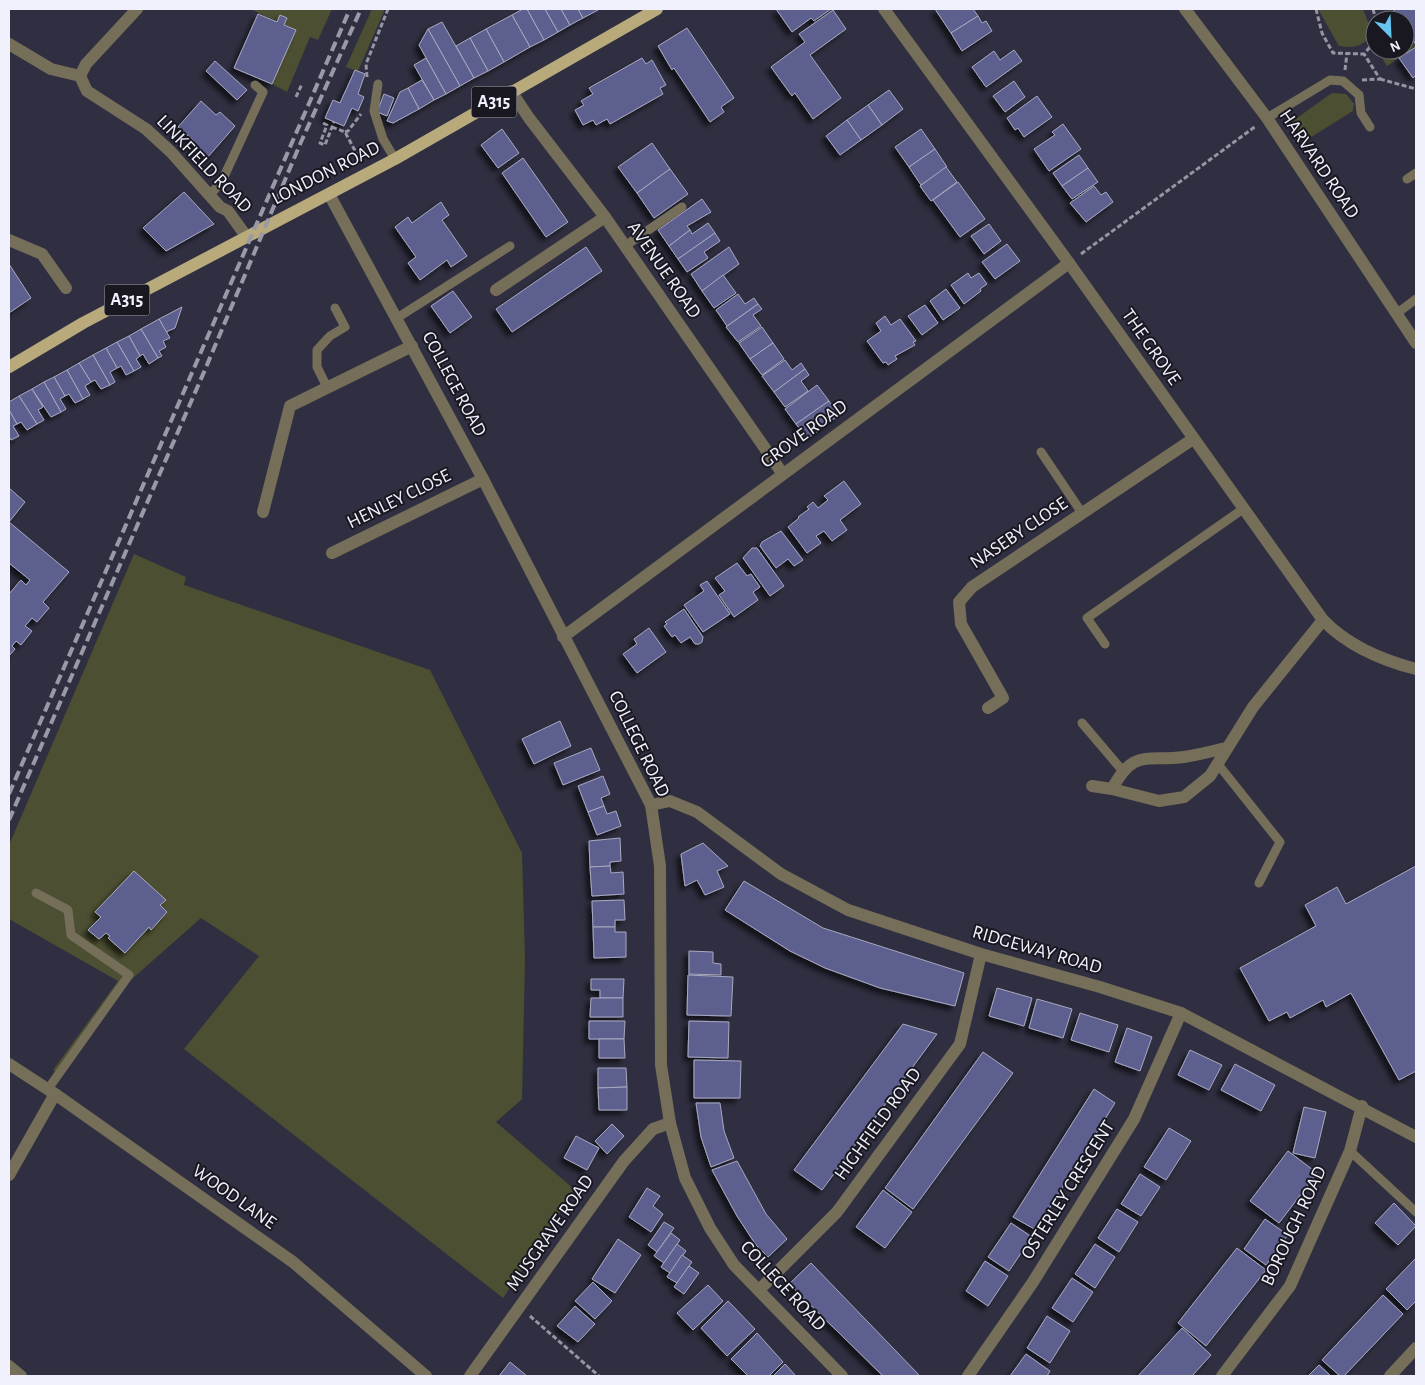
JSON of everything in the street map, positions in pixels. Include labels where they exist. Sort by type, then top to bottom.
[{"type":"main road","name":"LONDON ROAD","points":[[9,367],[83,324],[246,236],[395,159],[511,91],[658,9]]},
{"type":"street","points":[[9,44],[51,69],[80,76],[86,64],[137,9]]},
{"type":"street","name":"THE GROVE","points":[[884,9],[1069,263],[1322,620],[1333,631],[1363,650],[1394,663],[1416,668]]},
{"type":"street","name":"HARVARD ROAD","points":[[1184,9],[1267,118],[1416,343]]},
{"type":"street","name":"LINKFIELD ROAD","points":[[80,76],[87,91],[146,129],[183,164],[213,199],[228,211],[246,236]]},
{"type":"street","name":"AVENUE ROAD","points":[[511,91],[529,118],[605,217],[782,473]]},
{"type":"street","name":"COLLEGE ROAD","points":[[329,194],[398,318],[483,479],[651,805],[660,866],[661,1065],[670,1122],[685,1178],[710,1228],[734,1265],[842,1376]]},
{"type":"street","points":[[496,290],[605,217]]},
{"type":"street","points":[[9,240],[42,254],[66,288]]},
{"type":"street","name":"GROVE ROAD","points":[[563,637],[782,473],[1069,263]]},
{"type":"street","points":[[263,512],[290,406],[412,346]]},
{"type":"street","name":"NASEBY CLOSE","points":[[988,708],[1006,704],[961,624],[959,602],[972,587],[1192,439]]},
{"type":"street","name":"HENLEY CLOSE","points":[[332,553],[483,479]]},
{"type":"street","points":[[1092,786],[1159,801],[1184,796],[1210,776],[1253,708],[1322,620]]},
{"type":"street","points":[[1112,789],[1122,770],[1135,761],[1149,758],[1184,757],[1226,748]]},
{"type":"street","name":"RIDGEWAY ROAD","points":[[651,805],[670,801],[697,812],[781,874],[848,910],[981,954],[1100,987],[1181,1013],[1362,1106],[1416,1136]]},
{"type":"street","name":"HIGHFIELD ROAD","points":[[759,1290],[837,1212],[960,1044],[981,954]]},
{"type":"street","name":"OSTERLEY CRESCENT","points":[[968,1376],[1033,1282],[1134,1119],[1181,1013]]},
{"type":"street","name":"WOOD LANE","points":[[9,1064],[293,1262],[426,1376]]},
{"type":"street","points":[[9,1175],[51,1092]]},
{"type":"street","name":"BOROUGH ROAD","points":[[1222,1376],[1290,1286],[1350,1151],[1362,1106]]},
{"type":"street","name":"MUSGRAVE ROAD","points":[[470,1376],[624,1161],[653,1129],[670,1122]]},
{"type":"street","points":[[1390,1376],[1416,1348]]},
{"type":"street","points":[[9,1366],[22,1376]]},
{"type":"lane","points":[[1267,118],[1330,80],[1344,80],[1358,95],[1362,113],[1370,127]]},
{"type":"lane","points":[[378,84],[374,112],[383,139],[395,159]]},
{"type":"lane","points":[[213,199],[263,92],[255,85]]},
{"type":"lane","points":[[1407,179],[1416,173]]},
{"type":"lane","points":[[625,246],[682,207]]},
{"type":"lane","points":[[398,318],[510,246]]},
{"type":"lane","points":[[1396,314],[1416,298]]},
{"type":"lane","points":[[327,387],[318,367],[317,350],[330,336],[345,327],[335,308]]},
{"type":"lane","points":[[1041,452],[1082,513]]},
{"type":"lane","points":[[1105,644],[1087,618],[1243,509]]},
{"type":"lane","points":[[1082,723],[1122,770]]},
{"type":"lane","points":[[1217,763],[1280,842],[1259,883]]},
{"type":"lane","points":[[36,893],[68,910],[71,935],[129,975],[51,1092]]},
{"type":"lane","points":[[1350,1151],[1416,1212]]},
{"type":"path","points":[[1316,9],[1322,33],[1334,53],[1364,54],[1380,80]]},
{"type":"path","points":[[1344,80],[1380,80],[1416,89]]},
{"type":"path","points":[[296,97],[302,84]]},
{"type":"path","points":[[1069,263],[1267,118]]},
{"type":"path","points":[[323,123],[327,125],[320,143],[325,145],[334,122]]},
{"type":"path","points":[[332,127],[345,132],[367,174]]},
{"type":"path","points":[[520,1308],[600,1376]]},
{"type":"green space","points":[[250,9],[332,9],[318,40],[310,37],[287,92],[272,84],[296,30]]},
{"type":"green space","points":[[372,9],[385,9],[358,71],[346,67]]},
{"type":"green space","points":[[1318,9],[1363,9],[1365,14],[1365,41],[1356,46],[1339,46]]},
{"type":"green space","points":[[1383,60],[1396,60],[1387,66]]},
{"type":"green space","points":[[1332,93],[1346,94],[1354,104],[1353,111],[1303,142],[1290,123]]},
{"type":"green space","points":[[134,554],[186,577],[184,585],[430,670],[522,853],[525,959],[522,1099],[496,1122],[575,1190],[503,1298],[184,1049],[259,956],[201,918],[124,986],[61,1075],[53,1070],[118,981],[9,919],[9,845]]},
{"type":"building","points":[[527,9],[544,40],[530,47],[512,15]]},
{"type":"building","points":[[527,9],[545,9],[558,32],[544,40]]},
{"type":"building","points":[[545,9],[561,9],[570,25],[558,32]]},
{"type":"building","points":[[561,9],[578,9],[583,18],[570,25]]},
{"type":"building","points":[[578,9],[597,9],[598,10],[583,18]]},
{"type":"building","points":[[776,9],[831,9],[814,21],[811,18],[792,32]]},
{"type":"building","points":[[935,9],[973,9],[978,16],[951,33]]},
{"type":"building","points":[[1416,9],[1416,45],[1415,10],[1394,10]]},
{"type":"building","points":[[833,10],[846,29],[810,55],[841,98],[813,119],[795,93],[792,96],[771,67],[805,42],[799,34]]},
{"type":"building","points":[[258,14],[277,22],[280,15],[287,18],[284,25],[296,30],[272,84],[234,68]]},
{"type":"building","points":[[512,15],[530,47],[504,62],[486,29]]},
{"type":"building","points":[[978,16],[982,23],[986,21],[992,31],[962,51],[951,33]]},
{"type":"building","points":[[442,22],[474,78],[460,86],[428,29]]},
{"type":"building","points":[[687,28],[734,98],[721,107],[724,112],[710,122],[674,68],[672,70],[658,46]]},
{"type":"building","points":[[428,29],[460,86],[446,94],[419,45]]},
{"type":"building","points":[[486,29],[504,62],[488,71],[470,38]]},
{"type":"building","points":[[470,38],[488,71],[474,78],[456,46]]},
{"type":"building","points":[[1415,48],[1416,75],[1413,78],[1400,60],[1415,60]]},
{"type":"building","points":[[1014,50],[1022,61],[986,87],[972,67],[994,51],[1000,60]]},
{"type":"building","points":[[426,58],[446,94],[434,100],[414,65]]},
{"type":"building","points":[[642,58],[646,64],[652,60],[666,85],[660,88],[663,94],[610,124],[607,119],[596,125],[593,120],[583,125],[575,110],[584,105],[581,101],[593,94],[589,88]]},
{"type":"building","points":[[215,61],[247,90],[237,100],[206,71]]},
{"type":"building","points":[[355,70],[365,74],[358,94],[364,97],[358,111],[352,108],[344,126],[325,118],[333,100],[340,103]]},
{"type":"building","points":[[422,80],[434,100],[419,109],[408,88]]},
{"type":"building","points":[[1014,81],[1025,97],[1005,112],[993,96]]},
{"type":"building","points":[[408,88],[419,109],[393,123],[387,121],[400,92]]},
{"type":"building","points":[[889,90],[903,109],[882,125],[868,105]]},
{"type":"building","points":[[384,94],[394,98],[387,116],[377,112]]},
{"type":"building","points":[[1037,96],[1052,117],[1024,137],[1018,128],[1015,130],[1007,118]]},
{"type":"building","points":[[201,101],[216,115],[220,112],[235,126],[207,158],[191,144],[194,141],[178,127]]},
{"type":"building","points":[[868,105],[882,125],[861,140],[847,120]]},
{"type":"building","points":[[847,120],[861,140],[840,155],[826,136]]},
{"type":"building","points":[[1063,124],[1081,149],[1049,171],[1034,149],[1055,135],[1052,132]]},
{"type":"building","points":[[502,129],[519,153],[498,168],[481,145]]},
{"type":"building","points":[[921,129],[935,149],[909,167],[895,147]]},
{"type":"building","points":[[652,143],[670,169],[637,193],[618,167]]},
{"type":"building","points":[[935,149],[947,167],[921,185],[909,167]]},
{"type":"building","points":[[1079,155],[1088,168],[1062,186],[1053,173]]},
{"type":"building","points":[[523,158],[568,222],[546,237],[502,173]]},
{"type":"building","points":[[946,167],[957,182],[931,201],[920,186]]},
{"type":"building","points":[[1088,168],[1098,182],[1072,199],[1062,186]]},
{"type":"building","points":[[670,169],[688,194],[654,218],[637,193]]},
{"type":"building","points":[[958,182],[985,219],[960,237],[933,200]]},
{"type":"building","points":[[1094,186],[1101,195],[1106,192],[1113,202],[1086,222],[1070,203]]},
{"type":"building","points":[[184,192],[214,224],[166,251],[143,228]]},
{"type":"building","points":[[702,199],[711,212],[687,226],[690,230],[669,246],[658,230]]},
{"type":"building","points":[[441,202],[449,215],[442,220],[467,256],[451,267],[447,260],[420,280],[408,263],[416,257],[395,227],[408,217],[412,223]]},
{"type":"building","points":[[708,223],[715,233],[678,259],[669,246],[690,230],[692,234]]},
{"type":"building","points":[[989,224],[1001,241],[984,254],[971,236]]},
{"type":"building","points":[[715,233],[720,241],[704,252],[708,258],[687,272],[678,259]]},
{"type":"building","points":[[1007,244],[1020,261],[995,279],[982,262]]},
{"type":"building","points":[[586,247],[602,271],[512,332],[496,309]]},
{"type":"building","points":[[729,247],[739,264],[702,291],[691,274]]},
{"type":"building","points":[[9,264],[31,298],[9,313]]},
{"type":"building","points":[[968,273],[971,278],[979,273],[987,284],[964,304],[951,285]]},
{"type":"building","points":[[723,275],[736,293],[714,308],[702,291]]},
{"type":"building","points":[[946,289],[960,308],[943,320],[930,301]]},
{"type":"building","points":[[453,291],[472,317],[450,333],[431,306]]},
{"type":"building","points":[[738,294],[745,304],[754,298],[758,304],[727,326],[716,310]]},
{"type":"building","points":[[758,304],[762,309],[753,315],[761,326],[738,342],[726,327]]},
{"type":"building","points":[[925,305],[938,323],[922,335],[908,316]]},
{"type":"building","points":[[182,307],[175,328],[166,332],[159,319]]},
{"type":"building","points":[[885,316],[891,325],[900,319],[916,341],[913,342],[915,345],[895,356],[897,359],[888,365],[886,362],[883,363],[867,341],[881,331],[876,323]]},
{"type":"building","points":[[159,319],[170,338],[163,341],[166,347],[159,351],[162,356],[158,358],[141,329]]},
{"type":"building","points":[[762,327],[773,343],[750,359],[739,343]]},
{"type":"building","points":[[141,329],[158,358],[149,364],[143,354],[140,356],[129,336]]},
{"type":"building","points":[[129,336],[140,356],[136,359],[141,367],[134,371],[117,342]]},
{"type":"building","points":[[117,342],[134,371],[126,375],[121,366],[117,368],[106,348]]},
{"type":"building","points":[[773,343],[784,359],[762,375],[750,359]]},
{"type":"building","points":[[106,348],[117,368],[110,372],[115,382],[110,385],[93,355]]},
{"type":"building","points":[[93,355],[110,385],[101,389],[95,380],[91,382],[79,363]]},
{"type":"building","points":[[785,360],[792,370],[801,363],[805,369],[774,392],[762,376]]},
{"type":"building","points":[[79,363],[91,382],[85,386],[90,395],[83,399],[67,370]]},
{"type":"building","points":[[805,369],[809,375],[801,381],[808,391],[785,407],[774,392]]},
{"type":"building","points":[[67,370],[83,399],[75,403],[69,394],[65,396],[54,377]]},
{"type":"building","points":[[54,377],[65,396],[60,399],[66,409],[61,412],[44,382]]},
{"type":"building","points":[[44,382],[61,412],[51,417],[32,389]]},
{"type":"building","points":[[817,385],[829,401],[796,424],[785,409]]},
{"type":"building","points":[[32,389],[43,407],[38,410],[44,420],[37,424],[19,396]]},
{"type":"building","points":[[19,396],[37,424],[27,430],[21,422],[17,424],[9,410],[9,402]]},
{"type":"building","points":[[829,401],[839,415],[807,439],[796,424]]},
{"type":"building","points":[[9,410],[17,424],[13,426],[19,436],[11,440],[9,436]]},
{"type":"building","points":[[844,481],[861,504],[840,520],[847,530],[832,541],[824,531],[816,536],[821,543],[807,553],[788,527],[809,509],[807,507],[813,502],[818,508],[828,500],[824,496]]},
{"type":"building","points":[[9,488],[25,502],[9,522]]},
{"type":"building","points":[[9,522],[69,572],[43,602],[49,608],[37,622],[32,618],[25,626],[32,631],[21,645],[16,641],[12,646],[15,649],[9,656],[9,594],[21,580],[26,585],[30,580],[9,563]]},
{"type":"building","points":[[781,531],[803,560],[794,566],[788,559],[776,568],[760,546],[762,542]]},
{"type":"building","points":[[752,548],[757,548],[784,586],[770,596],[743,558]]},
{"type":"building","points":[[737,563],[747,576],[751,574],[760,587],[753,592],[758,600],[734,617],[719,595],[725,591],[715,578]]},
{"type":"building","points":[[707,581],[730,614],[703,632],[684,605],[704,591],[700,585]]},
{"type":"building","points":[[684,609],[703,637],[702,642],[699,644],[695,644],[690,637],[681,643],[675,635],[672,637],[664,626],[667,624],[665,622]]},
{"type":"building","points":[[649,628],[666,652],[637,673],[623,654],[637,644],[634,639]]},
{"type":"building","points":[[560,721],[571,746],[534,764],[522,739]]},
{"type":"building","points":[[591,748],[600,770],[563,785],[554,763]]},
{"type":"building","points":[[603,776],[610,794],[601,798],[604,806],[588,812],[578,786]]},
{"type":"building","points":[[604,806],[607,814],[616,811],[621,826],[597,835],[588,812]]},
{"type":"building","points":[[620,838],[621,861],[610,862],[610,866],[590,867],[589,841]]},
{"type":"building","points":[[703,843],[728,866],[717,871],[724,887],[705,895],[697,880],[685,886],[681,854]]},
{"type":"building","points":[[610,866],[611,873],[623,872],[624,894],[592,896],[590,867]]},
{"type":"building","points":[[1416,866],[1416,1071],[1399,1080],[1351,993],[1326,1007],[1323,1000],[1290,1018],[1287,1012],[1269,1021],[1240,968],[1316,926],[1305,905],[1337,887],[1346,904]]},
{"type":"building","points":[[134,871],[166,900],[160,905],[167,912],[151,930],[149,927],[125,953],[108,938],[110,936],[106,933],[99,939],[88,930],[101,917],[95,912]]},
{"type":"building","points":[[744,881],[823,928],[964,973],[955,1006],[880,988],[825,968],[790,951],[725,910]]},
{"type":"building","points":[[624,900],[625,920],[615,920],[615,927],[593,927],[592,901]]},
{"type":"building","points":[[593,927],[615,927],[615,932],[626,932],[626,957],[594,958]]},
{"type":"building","points":[[689,951],[713,952],[713,963],[721,964],[721,975],[689,974]]},
{"type":"building","points":[[688,975],[733,977],[731,1016],[687,1015]]},
{"type":"building","points":[[591,979],[624,979],[623,998],[600,998],[600,990],[591,990]]},
{"type":"building","points":[[997,988],[1032,998],[1024,1026],[989,1016]]},
{"type":"building","points":[[591,998],[623,998],[623,1017],[590,1017]]},
{"type":"building","points":[[1037,999],[1072,1009],[1063,1038],[1029,1028]]},
{"type":"building","points":[[1080,1013],[1118,1025],[1109,1052],[1071,1040]]},
{"type":"building","points":[[589,1021],[625,1021],[624,1039],[589,1039]]},
{"type":"building","points":[[689,1021],[729,1022],[728,1058],[688,1057]]},
{"type":"building","points":[[903,1024],[937,1034],[822,1190],[794,1170]]},
{"type":"building","points":[[1127,1028],[1152,1037],[1140,1071],[1115,1062]]},
{"type":"building","points":[[599,1039],[624,1039],[625,1058],[599,1058]]},
{"type":"building","points":[[1190,1050],[1222,1065],[1209,1090],[1178,1075]]},
{"type":"building","points":[[983,1052],[1013,1073],[913,1209],[885,1188]]},
{"type":"building","points":[[694,1060],[741,1061],[740,1098],[694,1098]]},
{"type":"building","points":[[1235,1064],[1275,1085],[1261,1111],[1221,1090]]},
{"type":"building","points":[[598,1068],[626,1068],[627,1087],[598,1088]]},
{"type":"building","points":[[627,1087],[627,1110],[599,1110],[598,1088]]},
{"type":"building","points":[[1094,1089],[1115,1103],[1036,1230],[1013,1217]]},
{"type":"building","points":[[696,1103],[720,1103],[724,1131],[734,1158],[711,1167],[701,1137]]},
{"type":"building","points":[[1304,1107],[1326,1112],[1315,1158],[1293,1153]]},
{"type":"building","points":[[612,1124],[624,1136],[607,1154],[595,1141]]},
{"type":"building","points":[[1169,1128],[1191,1141],[1166,1180],[1144,1167]]},
{"type":"building","points":[[576,1136],[599,1148],[587,1170],[564,1158]]},
{"type":"building","points":[[1288,1151],[1317,1173],[1279,1223],[1250,1201]]},
{"type":"building","points":[[737,1161],[766,1214],[787,1239],[768,1257],[756,1245],[737,1216],[712,1170]]},
{"type":"building","points":[[1140,1174],[1160,1187],[1141,1216],[1121,1204]]},
{"type":"building","points":[[647,1188],[660,1196],[653,1206],[663,1214],[651,1232],[629,1217]]},
{"type":"building","points":[[883,1190],[912,1212],[885,1248],[856,1227]]},
{"type":"building","points":[[1394,1203],[1416,1226],[1398,1245],[1375,1223]]},
{"type":"building","points":[[1117,1209],[1138,1222],[1119,1252],[1098,1238]]},
{"type":"building","points":[[1265,1219],[1288,1235],[1266,1265],[1244,1249]]},
{"type":"building","points":[[664,1222],[674,1228],[657,1252],[648,1245]]},
{"type":"building","points":[[1011,1223],[1032,1237],[1009,1271],[988,1257]]},
{"type":"building","points":[[671,1233],[680,1240],[664,1263],[654,1256]]},
{"type":"building","points":[[618,1239],[641,1255],[615,1293],[592,1279]]},
{"type":"building","points":[[677,1244],[686,1251],[670,1273],[661,1267]]},
{"type":"building","points":[[1095,1244],[1115,1257],[1095,1288],[1075,1274]]},
{"type":"building","points":[[1237,1248],[1266,1270],[1206,1346],[1178,1323]]},
{"type":"building","points":[[682,1255],[692,1262],[677,1283],[667,1277]]},
{"type":"building","points":[[1416,1258],[1416,1301],[1407,1310],[1386,1289]]},
{"type":"building","points":[[985,1261],[1008,1276],[988,1306],[966,1291]]},
{"type":"building","points":[[811,1263],[920,1376],[883,1376],[789,1284]]},
{"type":"building","points":[[689,1266],[699,1273],[684,1294],[674,1287]]},
{"type":"building","points":[[1072,1278],[1093,1292],[1073,1322],[1052,1308]]},
{"type":"building","points":[[593,1282],[612,1301],[595,1319],[575,1301]]},
{"type":"building","points":[[708,1285],[723,1301],[693,1330],[677,1313]]},
{"type":"building","points":[[1383,1295],[1403,1314],[1344,1376],[1340,1376],[1322,1360]]},
{"type":"building","points":[[728,1301],[755,1329],[727,1356],[701,1328]]},
{"type":"building","points":[[575,1306],[595,1324],[578,1342],[557,1326]]},
{"type":"building","points":[[1047,1316],[1070,1331],[1050,1363],[1027,1348]]},
{"type":"building","points":[[1182,1328],[1211,1355],[1192,1376],[1138,1376]]},
{"type":"building","points":[[757,1333],[783,1362],[769,1376],[748,1376],[731,1359]]},
{"type":"building","points":[[1026,1354],[1050,1371],[1047,1376],[1010,1376]]},
{"type":"building","points":[[510,1362],[527,1376],[499,1376]]},
{"type":"building","points":[[785,1364],[796,1376],[773,1376]]},
{"type":"building","points":[[1319,1365],[1331,1376],[1308,1376]]},
{"type":"railway","points":[[9,794],[350,9]]},
{"type":"railway","points":[[9,820],[204,372],[301,142],[361,9]]}]
